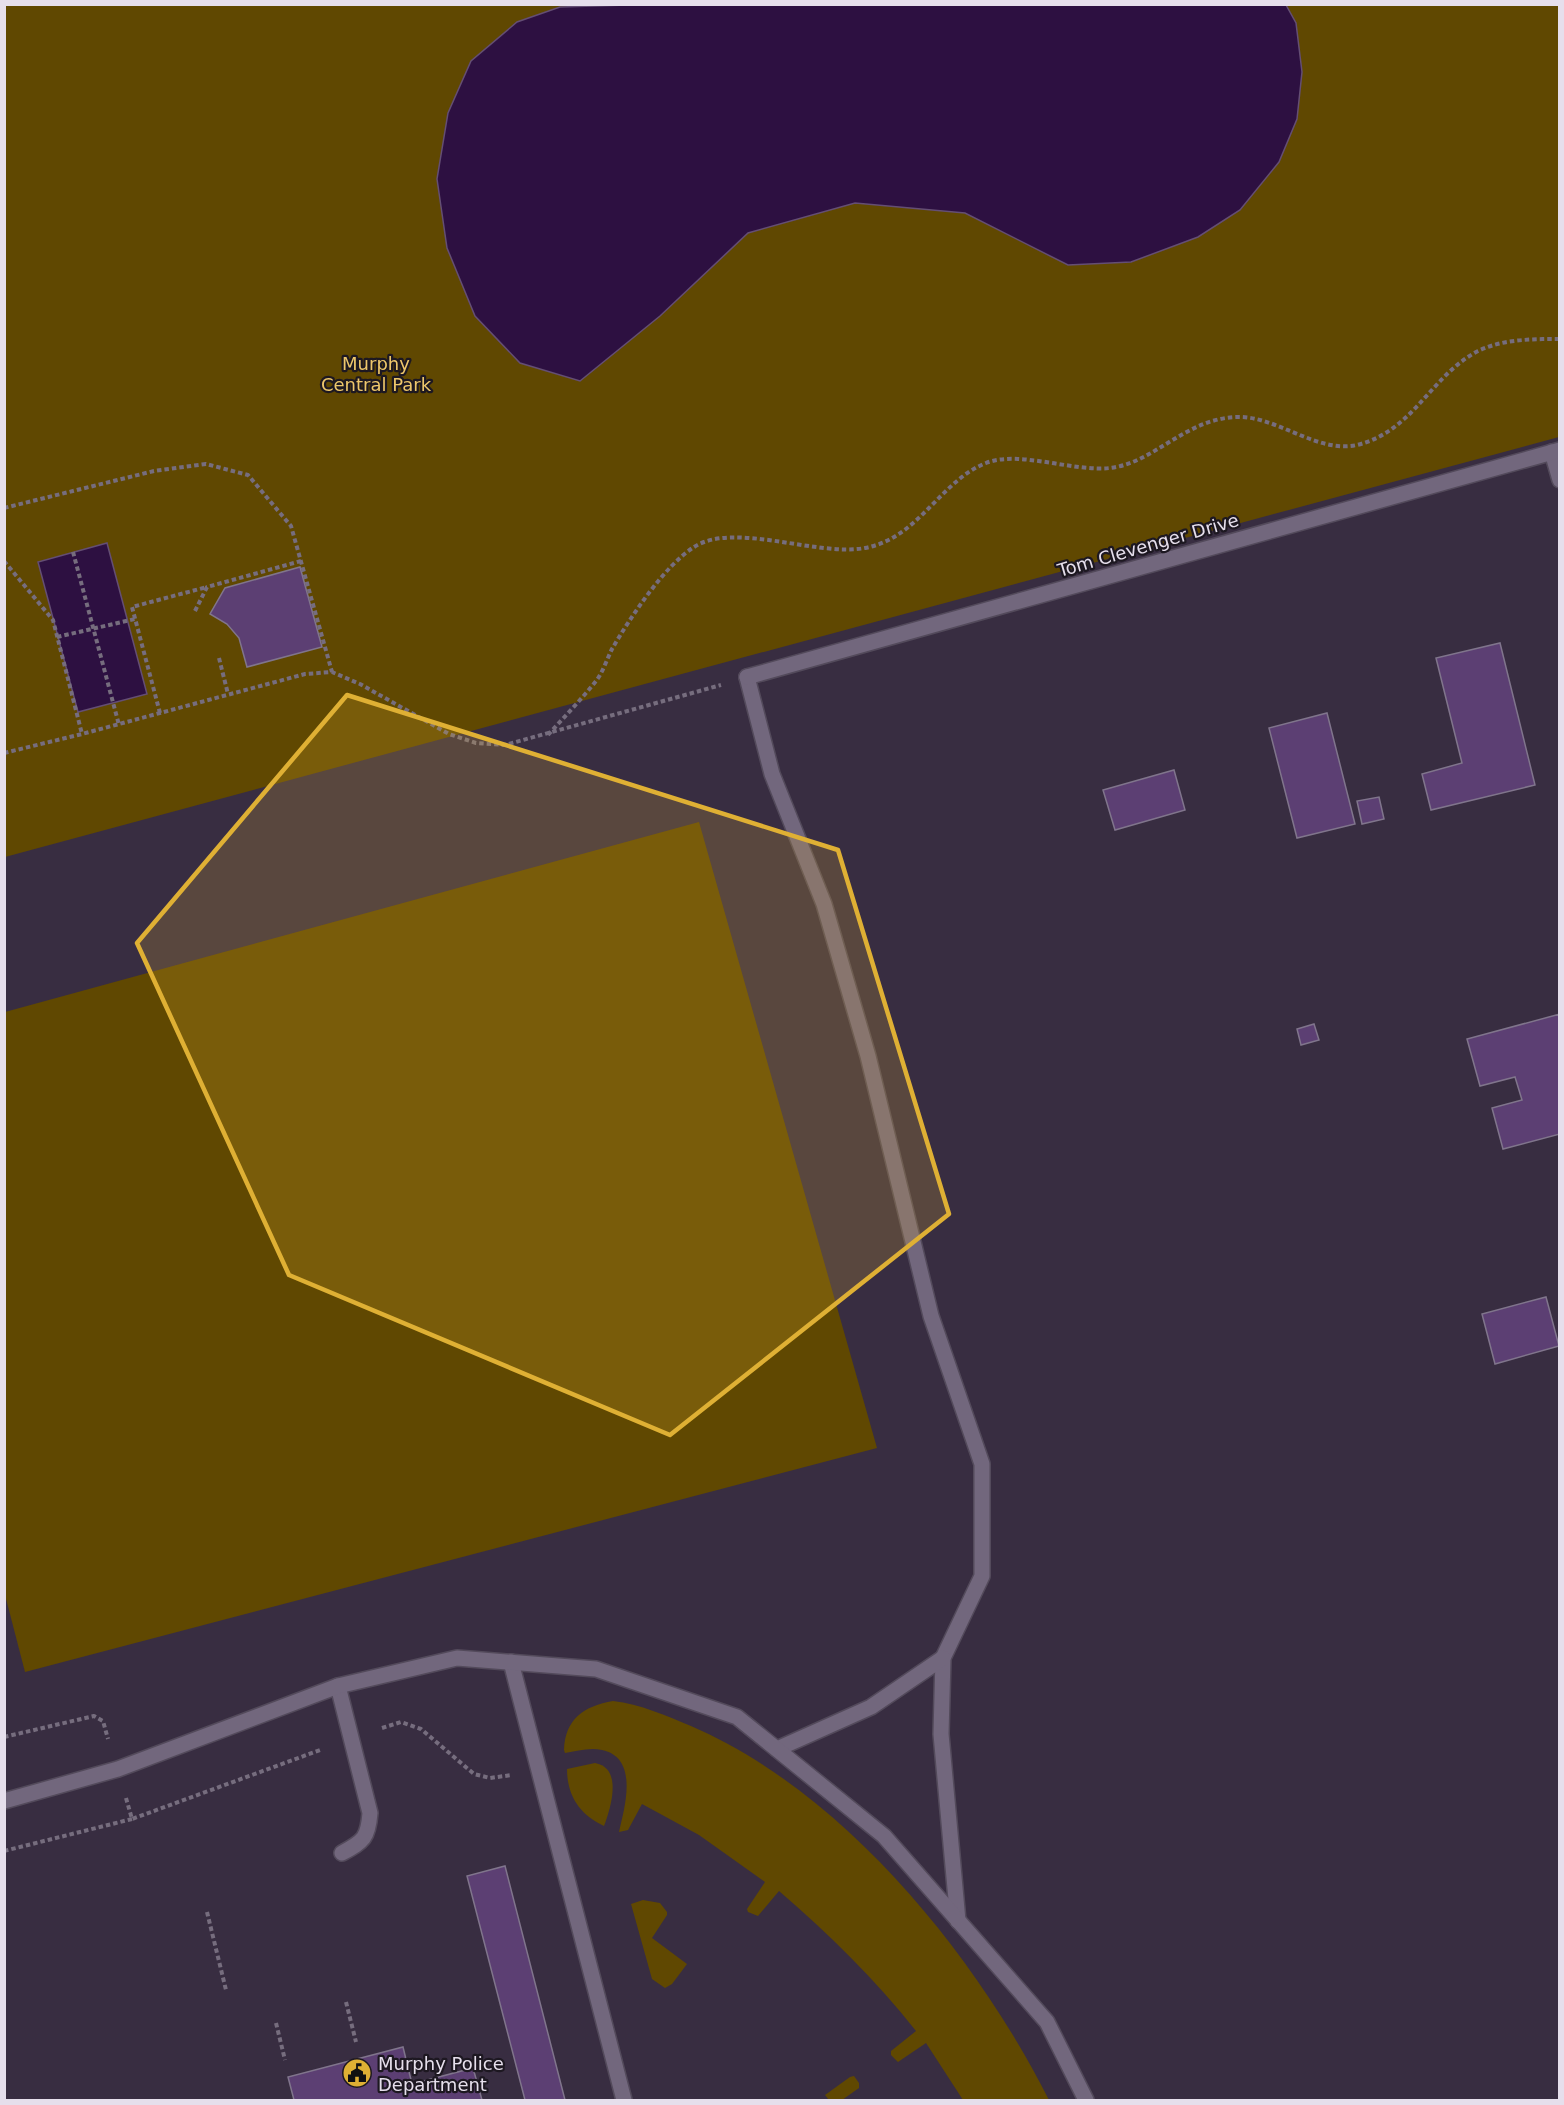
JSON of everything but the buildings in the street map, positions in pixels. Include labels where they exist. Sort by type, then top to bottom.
[{"type":"street","points":[[1556,451],[1560,480]]},
{"type":"street","name":"Tom Clevenger Drive","points":[[747,677],[1556,451]]},
{"type":"street","points":[[747,677],[772,774],[824,904],[868,1056],[931,1316],[982,1464],[981,1576],[943,1658],[941,1734],[958,1921]]},
{"type":"street","points":[[4,1801],[117,1769],[338,1686],[457,1658],[596,1669],[738,1717],[885,1836],[1047,2022],[1086,2100]]},
{"type":"street","points":[[777,1749],[871,1707],[943,1658]]},
{"type":"street","points":[[511,1662],[624,2100]]},
{"type":"street","points":[[338,1686],[370,1813],[369,1831],[361,1843],[342,1853]]},
{"type":"path","points":[[548,735],[597,679],[613,648],[668,570],[682,555],[697,544],[719,538],[741,538],[848,549],[866,548],[907,529],[948,489],[987,463],[1032,460],[1081,468],[1112,468],[1142,457],[1200,424],[1237,416],[1267,422],[1333,445],[1353,446],[1379,438],[1404,421],[1450,372],[1478,351],[1505,341],[1560,339]]},
{"type":"path","points":[[5,508],[154,471],[206,464],[248,475],[291,526],[332,672]]},
{"type":"path","points":[[73,552],[119,724]]},
{"type":"path","points":[[4,561],[53,620],[82,734]]},
{"type":"path","points":[[160,713],[132,608],[301,561]]},
{"type":"path","points":[[195,611],[207,587]]},
{"type":"path","points":[[57,637],[135,619]]},
{"type":"path","points":[[219,658],[228,694]]},
{"type":"path","points":[[4,753],[305,674],[332,672],[360,684],[449,734],[476,743],[505,746],[747,677]]},
{"type":"path","points":[[4,1737],[94,1716],[103,1721],[108,1739]]},
{"type":"path","points":[[382,1728],[400,1722],[421,1729],[474,1774],[490,1778],[513,1775]]},
{"type":"path","points":[[4,1851],[132,1819],[320,1750]]},
{"type":"path","points":[[126,1798],[132,1819]]},
{"type":"path","points":[[207,1912],[226,1990]]},
{"type":"path","points":[[346,2002],[356,2042]]},
{"type":"path","points":[[276,2023],[285,2060]]},
{"type":"highlighted area","points":[[347,695],[838,850],[949,1214],[670,1435],[289,1275],[137,943]]},
{"type":"green space","name":"Murphy Central Park","points":[[5,5],[1559,5],[1559,437],[5,857]]},
{"type":"green space","points":[[699,822],[877,1448],[25,1672],[4,1591],[5,1012]]},
{"type":"green space","points":[[613,1701],[672,1718],[747,1755],[801,1792],[852,1835],[900,1883],[944,1935],[983,1989],[1019,2045],[1049,2100],[963,2100],[926,2043],[898,2062],[891,2055],[891,2051],[916,2031],[851,1958],[779,1891],[758,1916],[748,1912],[747,1909],[765,1882],[699,1835],[642,1804],[628,1830],[619,1832],[627,1785],[621,1763],[614,1755],[602,1750],[588,1749],[565,1753],[564,1750],[568,1730],[578,1716],[593,1706]]},
{"type":"green space","points":[[595,1763],[604,1766],[612,1780],[612,1799],[604,1826],[588,1816],[576,1804],[569,1788],[567,1769]]},
{"type":"green space","points":[[643,1900],[660,1903],[667,1912],[652,1938],[687,1964],[672,1984],[665,1988],[652,1979],[631,1904]]},
{"type":"green space","points":[[854,2076],[859,2083],[859,2088],[842,2100],[829,2100],[825,2095],[850,2077]]},
{"type":"shaded area","points":[[628,5],[1286,5],[1296,23],[1302,72],[1297,119],[1279,162],[1240,210],[1198,237],[1131,262],[1068,265],[965,213],[855,203],[748,233],[660,316],[580,381],[520,363],[475,316],[447,248],[437,179],[448,113],[471,61],[517,22],[560,7]]},
{"type":"shaded area","points":[[107,543],[147,694],[78,712],[38,562]]},
{"type":"place","name":"Murphy Police Department","points":[[357,2073]]}]
